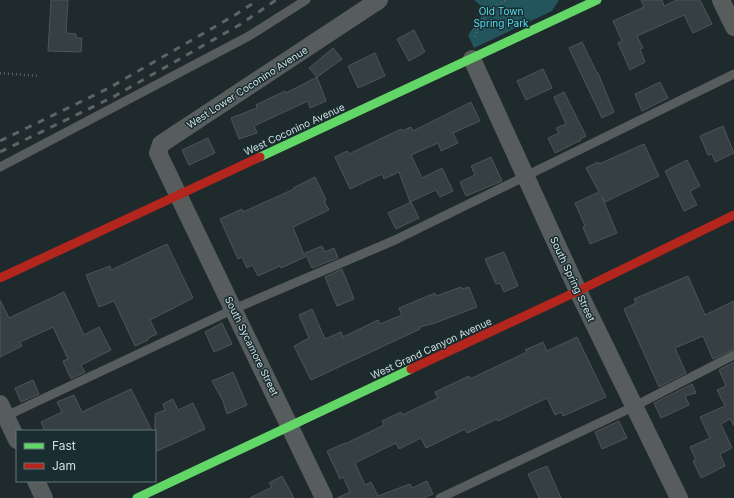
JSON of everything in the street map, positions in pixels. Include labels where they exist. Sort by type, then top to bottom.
[{"type":"street","name":"West Lower Coconino Avenue","points":[[178,194],[158,154],[161,144],[378,0]]},
{"type":"street","name":"West Coconino Avenue","points":[[0,278],[597,0]]},
{"type":"street","points":[[721,0],[734,27]]},
{"type":"street","name":"South Spring Street","points":[[472,59],[578,291],[679,498]]},
{"type":"street","name":"South Sycamore Street","points":[[178,194],[324,498]]},
{"type":"street","name":"West Grand Canyon Avenue","points":[[137,498],[578,291],[734,214]]},
{"type":"street","points":[[2,413],[16,438]]},
{"type":"street","points":[[36,482],[44,498]]},
{"type":"lane","points":[[0,168],[249,36],[306,0]]},
{"type":"lane","points":[[2,413],[234,309],[395,240],[525,175],[734,74]]},
{"type":"lane","points":[[440,498],[634,406],[734,355]]},
{"type":"path","points":[[472,59],[472,49],[478,29],[489,10],[506,0]]},
{"type":"path","points":[[0,73],[38,76]]},
{"type":"green space","name":"Old Town Spring Park","points":[[474,0],[559,0],[552,11],[474,48],[468,35],[486,10]]},
{"type":"building","points":[[51,0],[68,0],[66,33],[76,34],[76,38],[82,38],[81,52],[48,51]]},
{"type":"building","points":[[641,0],[662,0],[664,6],[677,0],[700,0],[712,24],[693,33],[684,15],[637,36],[643,48],[640,49],[645,62],[630,70],[618,43],[622,41],[613,21],[644,7]]},
{"type":"building","points":[[414,30],[425,52],[409,61],[397,39]]},
{"type":"building","points":[[582,42],[598,73],[614,112],[602,118],[569,48]]},
{"type":"building","points":[[333,48],[342,59],[317,77],[309,68]]},
{"type":"building","points":[[375,53],[385,76],[358,88],[348,66]]},
{"type":"building","points":[[543,69],[552,88],[526,100],[517,81]]},
{"type":"building","points":[[317,77],[326,101],[310,108],[308,101],[254,126],[257,133],[239,139],[231,118],[257,108],[256,105],[285,91],[286,93]]},
{"type":"building","points":[[660,82],[668,98],[642,111],[635,94]]},
{"type":"building","points":[[564,92],[586,136],[555,153],[548,138],[559,133],[556,128],[566,124],[554,97]]},
{"type":"building","points":[[471,102],[480,121],[453,133],[458,143],[441,151],[438,143],[411,155],[422,178],[442,168],[453,191],[440,197],[436,190],[410,202],[399,172],[384,179],[382,174],[350,189],[335,157],[347,151],[349,154],[401,129],[402,131],[411,127],[413,131]]},
{"type":"building","points":[[723,126],[734,153],[715,162],[712,154],[708,155],[700,136]]},
{"type":"building","points":[[208,138],[215,153],[189,165],[182,150]]},
{"type":"building","points":[[644,144],[659,176],[605,202],[602,197],[617,233],[590,244],[583,227],[585,226],[575,203],[599,192],[586,168],[598,162],[599,164]]},
{"type":"building","points":[[491,157],[502,181],[466,196],[460,182],[475,175],[471,166]]},
{"type":"building","points":[[687,160],[700,186],[690,191],[697,205],[684,211],[665,171]]},
{"type":"building","points":[[315,177],[329,210],[293,227],[305,257],[281,268],[280,266],[258,276],[252,265],[247,268],[242,257],[238,259],[220,219],[242,209],[243,212],[294,189],[293,188]]},
{"type":"building","points":[[411,202],[419,218],[396,229],[388,213]]},
{"type":"building","points":[[167,244],[193,298],[150,320],[157,334],[135,346],[114,301],[99,307],[86,275],[110,266],[111,270]]},
{"type":"building","points":[[322,246],[325,252],[334,248],[338,258],[312,268],[305,253]]},
{"type":"building","points":[[504,252],[518,286],[504,292],[500,283],[496,284],[485,259]]},
{"type":"building","points":[[342,269],[354,299],[337,306],[325,277]]},
{"type":"building","points":[[688,276],[705,315],[734,301],[734,349],[713,359],[703,336],[675,348],[686,373],[659,387],[624,309],[636,303],[634,299]]},
{"type":"building","points":[[461,287],[462,289],[469,287],[477,307],[420,327],[420,329],[311,380],[294,346],[309,338],[299,315],[312,309],[325,339],[341,332],[343,337],[378,320],[380,324],[402,315],[399,308],[435,293],[436,296]]},
{"type":"building","points":[[64,292],[84,335],[99,327],[111,350],[81,365],[85,372],[71,379],[63,361],[68,359],[53,327],[20,342],[22,346],[0,357],[0,300],[9,318]]},
{"type":"building","points":[[222,323],[232,344],[214,352],[205,332]]},
{"type":"building","points":[[577,337],[606,397],[563,416],[561,412],[555,415],[547,398],[498,421],[497,419],[467,433],[465,429],[426,448],[421,438],[399,449],[396,443],[355,463],[365,485],[371,482],[378,496],[410,484],[412,488],[427,481],[433,494],[424,498],[337,498],[350,492],[343,477],[340,479],[327,451],[384,425],[382,421],[401,412],[402,415],[438,398],[435,392],[469,376],[470,379],[527,352],[525,350],[543,342],[547,351]]},
{"type":"building","points":[[734,362],[734,426],[730,419],[721,424],[732,448],[720,454],[725,466],[701,478],[693,461],[696,460],[690,447],[710,438],[700,417],[725,406],[717,390],[726,386],[719,370]]},
{"type":"building","points":[[233,372],[247,405],[227,414],[223,401],[212,381]]},
{"type":"building","points":[[33,380],[39,394],[21,402],[15,388]]},
{"type":"building","points":[[692,384],[696,393],[685,396],[689,405],[661,418],[654,403]]},
{"type":"building","points":[[131,389],[152,430],[45,430],[41,422],[62,412],[57,402],[74,395],[82,412]]},
{"type":"building","points":[[173,399],[178,410],[193,403],[205,429],[156,452],[155,414],[165,410],[163,404]]},
{"type":"building","points":[[619,421],[627,438],[602,449],[595,432]]},
{"type":"building","points":[[547,466],[561,498],[539,498],[528,474]]},
{"type":"building","points":[[282,476],[294,498],[250,498],[272,487],[269,483]]},
{"type":"railway","points":[[0,141],[109,88],[235,15],[258,0]]},
{"type":"railway","points":[[0,152],[113,97],[241,24],[276,0]]},
{"type":"traffic: fast","points":[[260,157],[597,0]]},
{"type":"traffic: fast","points":[[137,498],[411,369]]},
{"type":"traffic: jam","points":[[0,278],[260,157]]},
{"type":"traffic: jam","points":[[411,369],[578,291],[734,215]]}]
